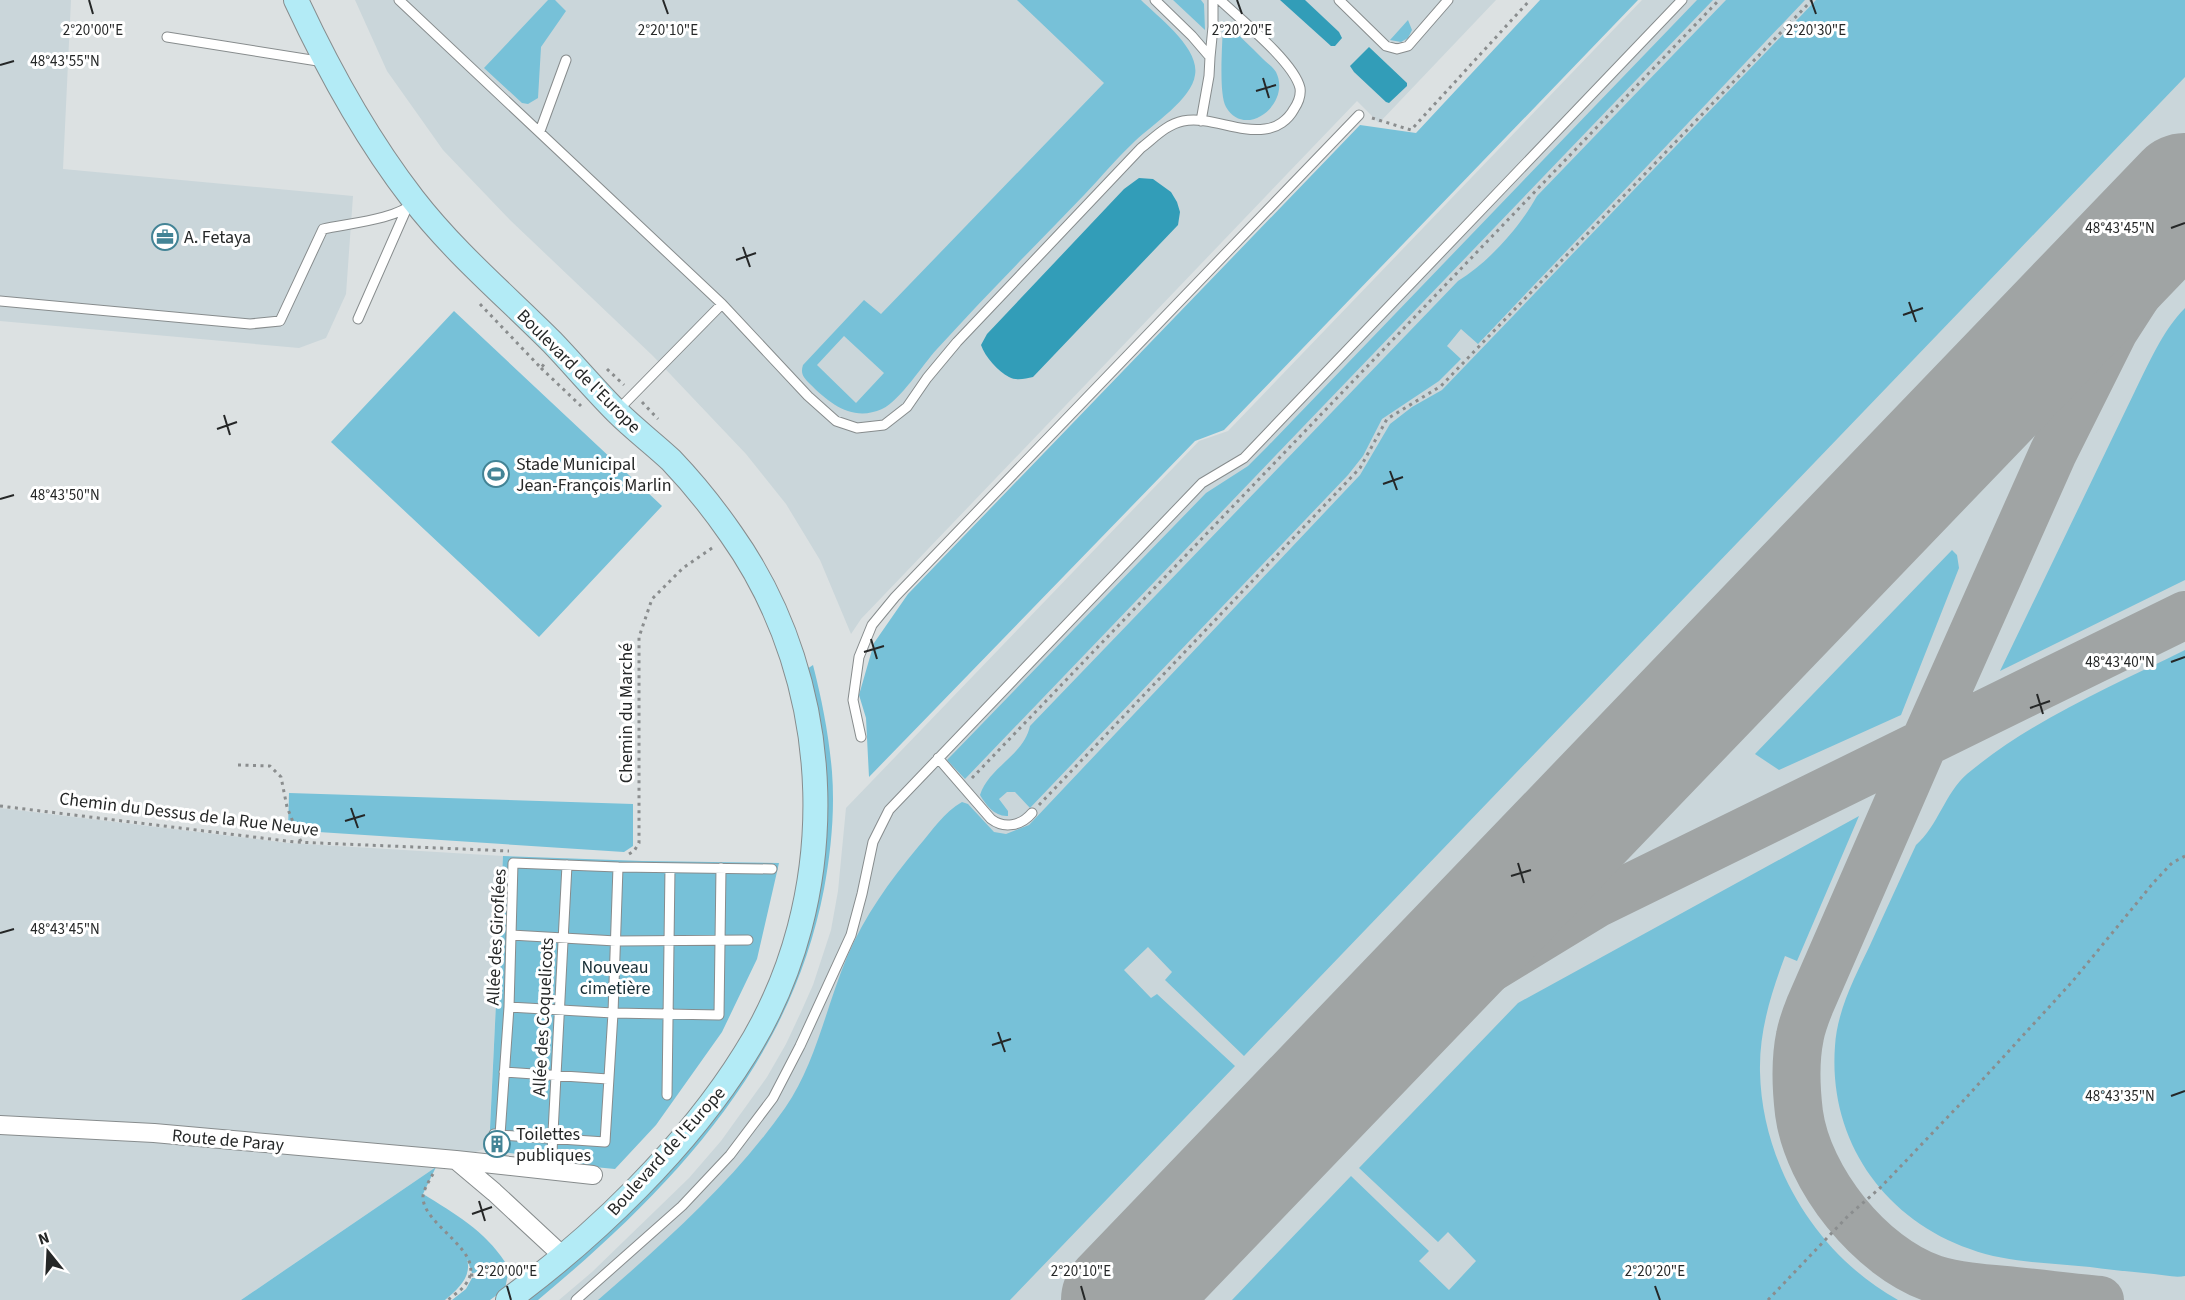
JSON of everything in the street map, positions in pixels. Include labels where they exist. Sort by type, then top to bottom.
[{"type":"main road","name":"Boulevard de l'Europe","points":[[296,0],[344,97],[410,206],[553,343],[617,411],[672,462],[732,534],[753,567],[784,631],[806,703],[814,753],[815,840],[805,906],[790,961],[778,991],[748,1051],[706,1110],[602,1223],[564,1257],[508,1300]]},
{"type":"street","name":"Route de Paray","points":[[0,1125],[154,1133],[456,1160],[593,1175]]},
{"type":"street","points":[[456,1160],[564,1257]]},
{"type":"lane","points":[[399,0],[722,304],[808,396],[836,421],[857,428],[884,425],[907,407],[927,378],[957,342],[1141,148],[1170,126],[1184,121],[1201,121],[1266,129],[1281,124],[1293,112],[1299,101],[1300,89],[1288,66],[1220,0]]},
{"type":"lane","points":[[1155,0],[1210,57]]},
{"type":"lane","points":[[1201,121],[1209,76],[1213,0]]},
{"type":"lane","points":[[1339,0],[1386,46],[1397,49],[1408,46],[1448,0]]},
{"type":"lane","points":[[576,1300],[682,1206],[730,1155],[773,1098],[800,1046],[851,935],[873,842],[888,810],[1202,483],[1244,458],[1682,0]]},
{"type":"lane","points":[[167,37],[326,63]]},
{"type":"lane","points":[[540,131],[566,60]]},
{"type":"lane","points":[[861,737],[853,700],[859,657],[872,625],[896,597],[1359,114]]},
{"type":"lane","points":[[0,302],[250,324],[279,321],[323,229],[410,206]]},
{"type":"lane","points":[[358,319],[410,206]]},
{"type":"lane","points":[[617,411],[722,304]]},
{"type":"lane","points":[[938,758],[991,819],[998,824],[1006,826],[1022,822],[1032,813]]},
{"type":"lane","name":"Allée des Giroflées","points":[[513,862],[618,867],[613,1012],[605,1142],[497,1135],[509,1007],[513,862]]},
{"type":"lane","name":"Allée des Coquelicots","points":[[551,1171],[567,865]]},
{"type":"lane","points":[[618,867],[772,869]]},
{"type":"lane","points":[[667,1095],[670,868]]},
{"type":"lane","points":[[509,1007],[719,1015],[721,868]]},
{"type":"lane","points":[[511,935],[616,941],[748,940]]},
{"type":"lane","points":[[504,1072],[608,1079]]},
{"type":"path","points":[[1359,114],[1411,130],[1530,0]]},
{"type":"path","points":[[963,787],[1719,0]]},
{"type":"path","points":[[1032,813],[1360,468],[1387,419],[1441,386],[1812,0]]},
{"type":"path","points":[[601,363],[663,424]]},
{"type":"path","name":"Chemin du Marché","points":[[626,855],[634,851],[639,843],[639,638],[652,599],[683,567],[732,534]]},
{"type":"path","points":[[238,765],[270,766],[281,777],[287,807],[301,842]]},
{"type":"path","name":"Chemin du Dessus de la Rue Neuve","points":[[0,806],[295,842],[510,850]]},
{"type":"path","points":[[1768,1300],[1963,1101],[2072,982],[2154,882],[2172,863],[2185,856]]},
{"type":"path","points":[[436,1167],[423,1193],[424,1207],[431,1220],[450,1234],[465,1253],[470,1275],[466,1285],[448,1300]]},
{"type":"path","points":[[470,1275],[482,1276],[492,1269],[507,1265]]},
{"type":"shaded area","points":[[0,0],[71,0],[63,169],[353,196],[346,294],[326,338],[299,348],[0,321]]},
{"type":"shaded area","points":[[355,0],[1496,0],[1379,123],[1357,101],[861,619],[851,634],[820,560],[786,504],[746,454],[653,356],[510,220],[443,150],[387,71]]},
{"type":"shaded area","points":[[1280,0],[1305,0],[1339,32],[1342,38],[1335,46],[1331,46]]},
{"type":"shaded area","points":[[1642,0],[2185,0],[2185,1300],[559,1300],[592,1272],[689,1178],[721,1141],[767,1077],[786,1044],[813,985],[831,930],[838,891],[846,808],[1199,441],[1228,431]]},
{"type":"shaded area","points":[[1369,47],[1407,83],[1407,86],[1389,103],[1350,66]]},
{"type":"shaded area","points":[[1139,178],[1153,179],[1171,192],[1180,212],[1178,225],[1033,377],[1018,379],[1005,374],[992,363],[983,350],[981,345],[987,334],[1124,189]]},
{"type":"shaded area","points":[[0,808],[288,843],[503,856],[489,1147],[436,1167],[241,1300],[0,1300]]},
{"type":"green space","points":[[548,0],[555,0],[566,11],[541,47],[538,98],[528,104],[522,103],[484,68]]},
{"type":"green space","points":[[1017,0],[1141,0],[1185,44],[1195,65],[1192,84],[1171,111],[1129,147],[973,310],[889,405],[871,412],[852,412],[834,404],[808,382],[803,376],[803,365],[864,300],[881,314],[1104,83]],"holes":[[[844,336],[884,373],[856,403],[817,365]]]},
{"type":"green space","points":[[1173,0],[1201,0],[1204,4],[1205,30]]},
{"type":"green space","points":[[1540,0],[1638,0],[1224,430],[1195,441],[869,777],[866,718],[859,695],[874,643],[908,594],[1360,125],[1416,133]]},
{"type":"green space","points":[[1697,0],[1713,0],[965,779],[947,760],[1206,493],[1248,466],[1267,447]]},
{"type":"green space","points":[[1726,0],[1805,0],[1478,344],[1461,329],[1447,346],[1461,359],[1439,381],[1382,419],[1363,456],[1348,475],[1030,808],[1015,792],[1007,792],[999,799],[1008,811],[1008,816],[999,815],[991,810],[980,795],[984,785],[1021,745],[1030,726],[1458,281],[1481,264],[1503,243],[1522,220],[1537,196]]},
{"type":"green space","points":[[1816,0],[2185,0],[2185,77],[1244,1056],[1165,980],[1172,972],[1148,947],[1124,970],[1151,998],[1157,994],[1235,1066],[1010,1300],[598,1300],[698,1210],[743,1161],[785,1108],[796,1091],[813,1054],[847,957],[862,927],[878,899],[897,873],[944,816],[962,802],[968,804],[994,832],[1006,834],[1029,825],[1360,475],[1390,424],[1412,407],[1442,390]]},
{"type":"green space","points":[[1408,20],[1412,30],[1408,38],[1401,42],[1390,40]]},
{"type":"green space","points":[[1223,21],[1276,72],[1279,84],[1278,96],[1264,114],[1254,119],[1244,120],[1234,116],[1226,107],[1222,90]]},
{"type":"green space","points":[[2185,308],[2185,580],[2000,671],[2151,358],[2170,326]]},
{"type":"green space","name":"Stade Municipal Jean-François Marlin","points":[[454,311],[662,506],[539,637],[331,442]]},
{"type":"green space","points":[[1952,550],[1957,555],[1959,568],[1901,715],[1779,770],[1755,754]]},
{"type":"green space","points":[[2185,650],[2185,1276],[2173,1277],[2029,1262],[1984,1254],[1939,1235],[1911,1217],[1887,1195],[1867,1170],[1851,1142],[1841,1112],[1835,1080],[1835,1046],[1843,1006],[1916,845],[1930,829],[1959,782],[1992,755],[2045,721],[2100,691]]},
{"type":"green space","points":[[813,665],[825,718],[831,759],[832,831],[824,889],[807,953],[784,1012],[754,1067],[718,1119],[678,1168],[587,1258],[538,1300],[528,1300],[577,1260],[789,989],[821,731],[807,669]]},
{"type":"green space","points":[[289,793],[633,804],[633,846],[624,852],[288,830]]},
{"type":"green space","points":[[1859,816],[1797,961],[1785,956],[1767,1013],[1760,1072],[1763,1107],[1771,1141],[1783,1173],[1799,1204],[1819,1233],[1843,1258],[1869,1281],[1898,1300],[1232,1300],[1351,1176],[1429,1251],[1419,1261],[1449,1290],[1476,1261],[1448,1232],[1438,1242],[1359,1168],[1518,1003]]},
{"type":"green space","name":"Nouveau cimetière","points":[[503,856],[779,863],[757,959],[722,1032],[656,1125],[615,1169],[563,1164],[563,1155],[556,1150],[540,1150],[539,1157],[489,1150]]},
{"type":"green space","points":[[436,1167],[423,1194],[478,1232],[505,1262],[485,1271],[472,1273],[467,1259],[466,1277],[445,1300],[241,1300]]},
{"type":"green space","points":[[507,1265],[509,1269],[505,1289],[490,1300],[452,1300],[466,1289],[472,1278],[482,1278]]},
{"type":"taxiway","points":[[2100,1300],[1951,1283],[1934,1279],[1910,1268],[1887,1253],[1846,1212],[1829,1189],[1815,1164],[1799,1113],[1797,1055],[1802,1028],[1810,1005],[2053,453],[2114,331],[2185,221]]},
{"type":"taxiway","points":[[1154,1300],[1185,1254],[1293,1121],[1376,1052],[1478,976],[1596,904],[2185,615]]},
{"type":"runway","points":[[1121,1300],[2185,193]]},
{"type":"place","name":"A. Fetaya","points":[[165,237]]},
{"type":"place","name":"Stade Municipal Jean-François Marlin","points":[[496,474]]},
{"type":"place","name":"Toilettes publiques","points":[[497,1144]]}]
